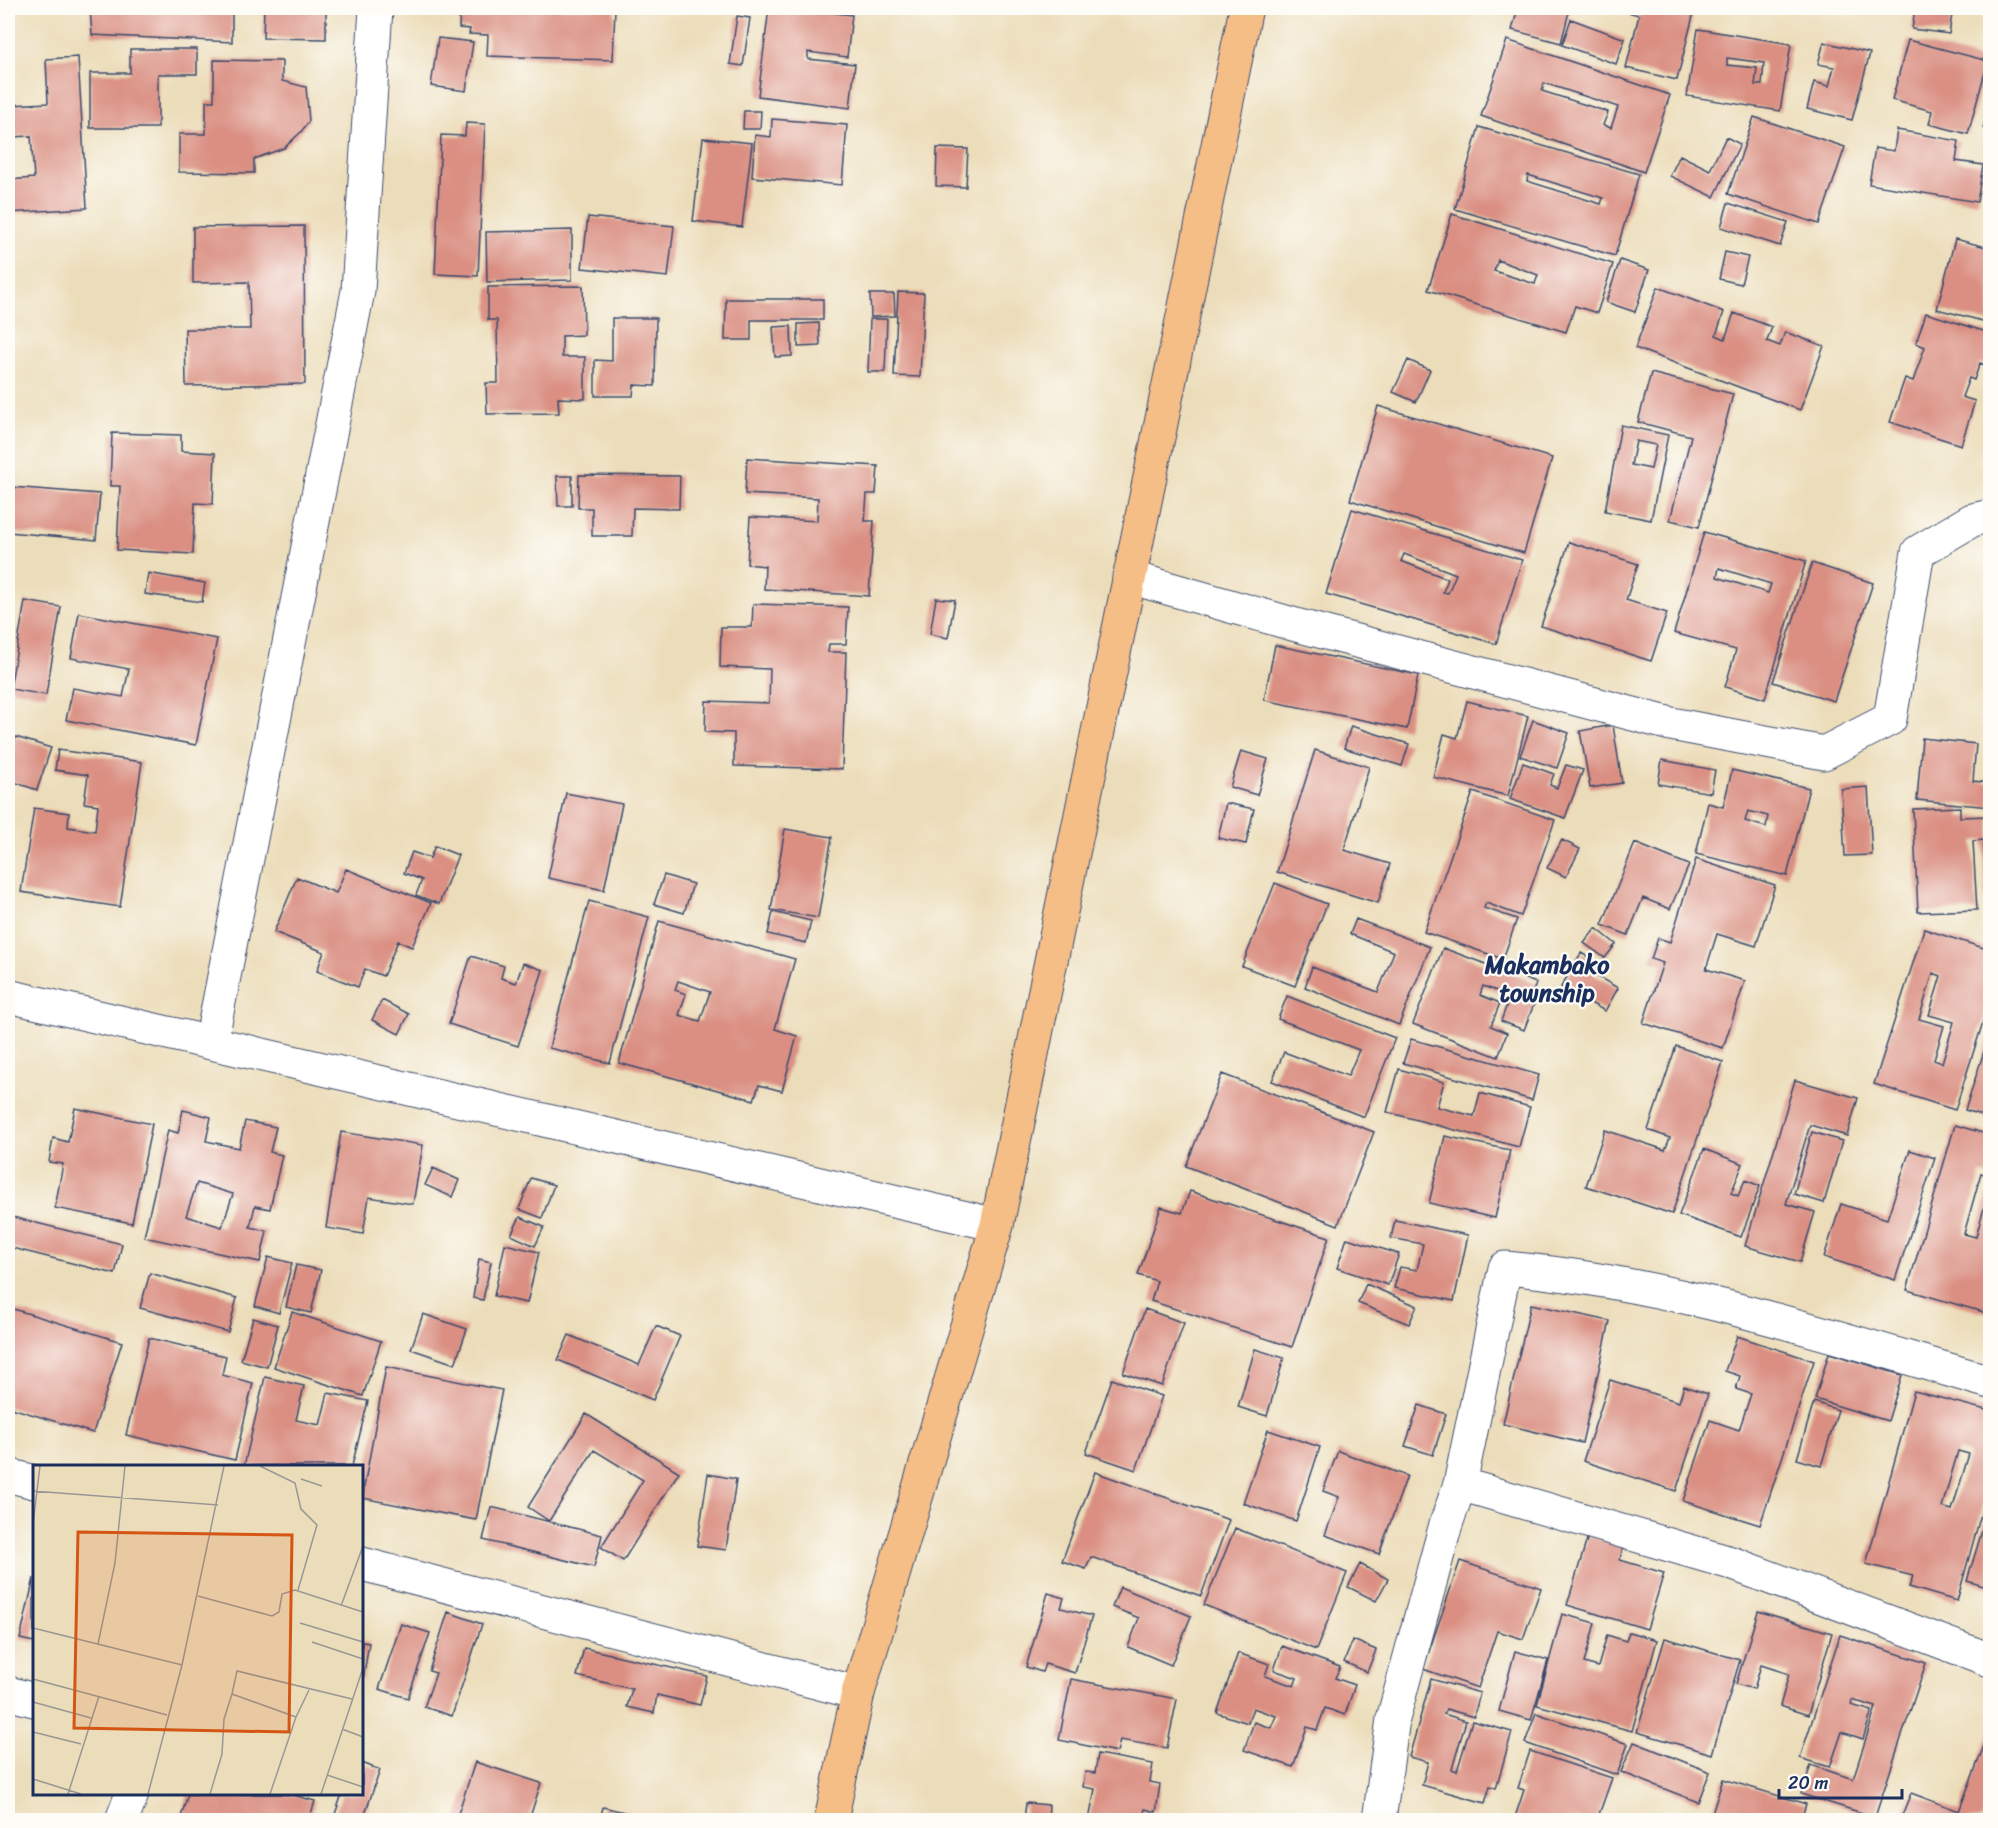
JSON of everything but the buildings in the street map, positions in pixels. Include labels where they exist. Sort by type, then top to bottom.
[{"type":"highway","points":[[831,1821],[858,1693],[997,1225],[1246,8]]},
{"type":"street","points":[[211,1043],[358,291],[376,8]]},
{"type":"street","points":[[1129,577],[1296,625],[1671,723],[1824,753],[1890,719],[1918,552],[1972,520],[1990,516]]},
{"type":"street","points":[[8,996],[997,1225]]},
{"type":"street","points":[[1379,1821],[1393,1719],[1446,1524],[1460,1484],[1505,1268],[1531,1270],[1683,1296],[1990,1382]]},
{"type":"street","points":[[8,1475],[33,1482]]},
{"type":"street","points":[[1460,1484],[1731,1563],[1990,1660]]},
{"type":"street","points":[[363,1564],[858,1693]]},
{"type":"street","points":[[8,1693],[33,1700]]},
{"type":"street","points":[[122,1821],[132,1795]]},
{"type":"district","name":"Makambako township","points":[[1547,979]]}]
